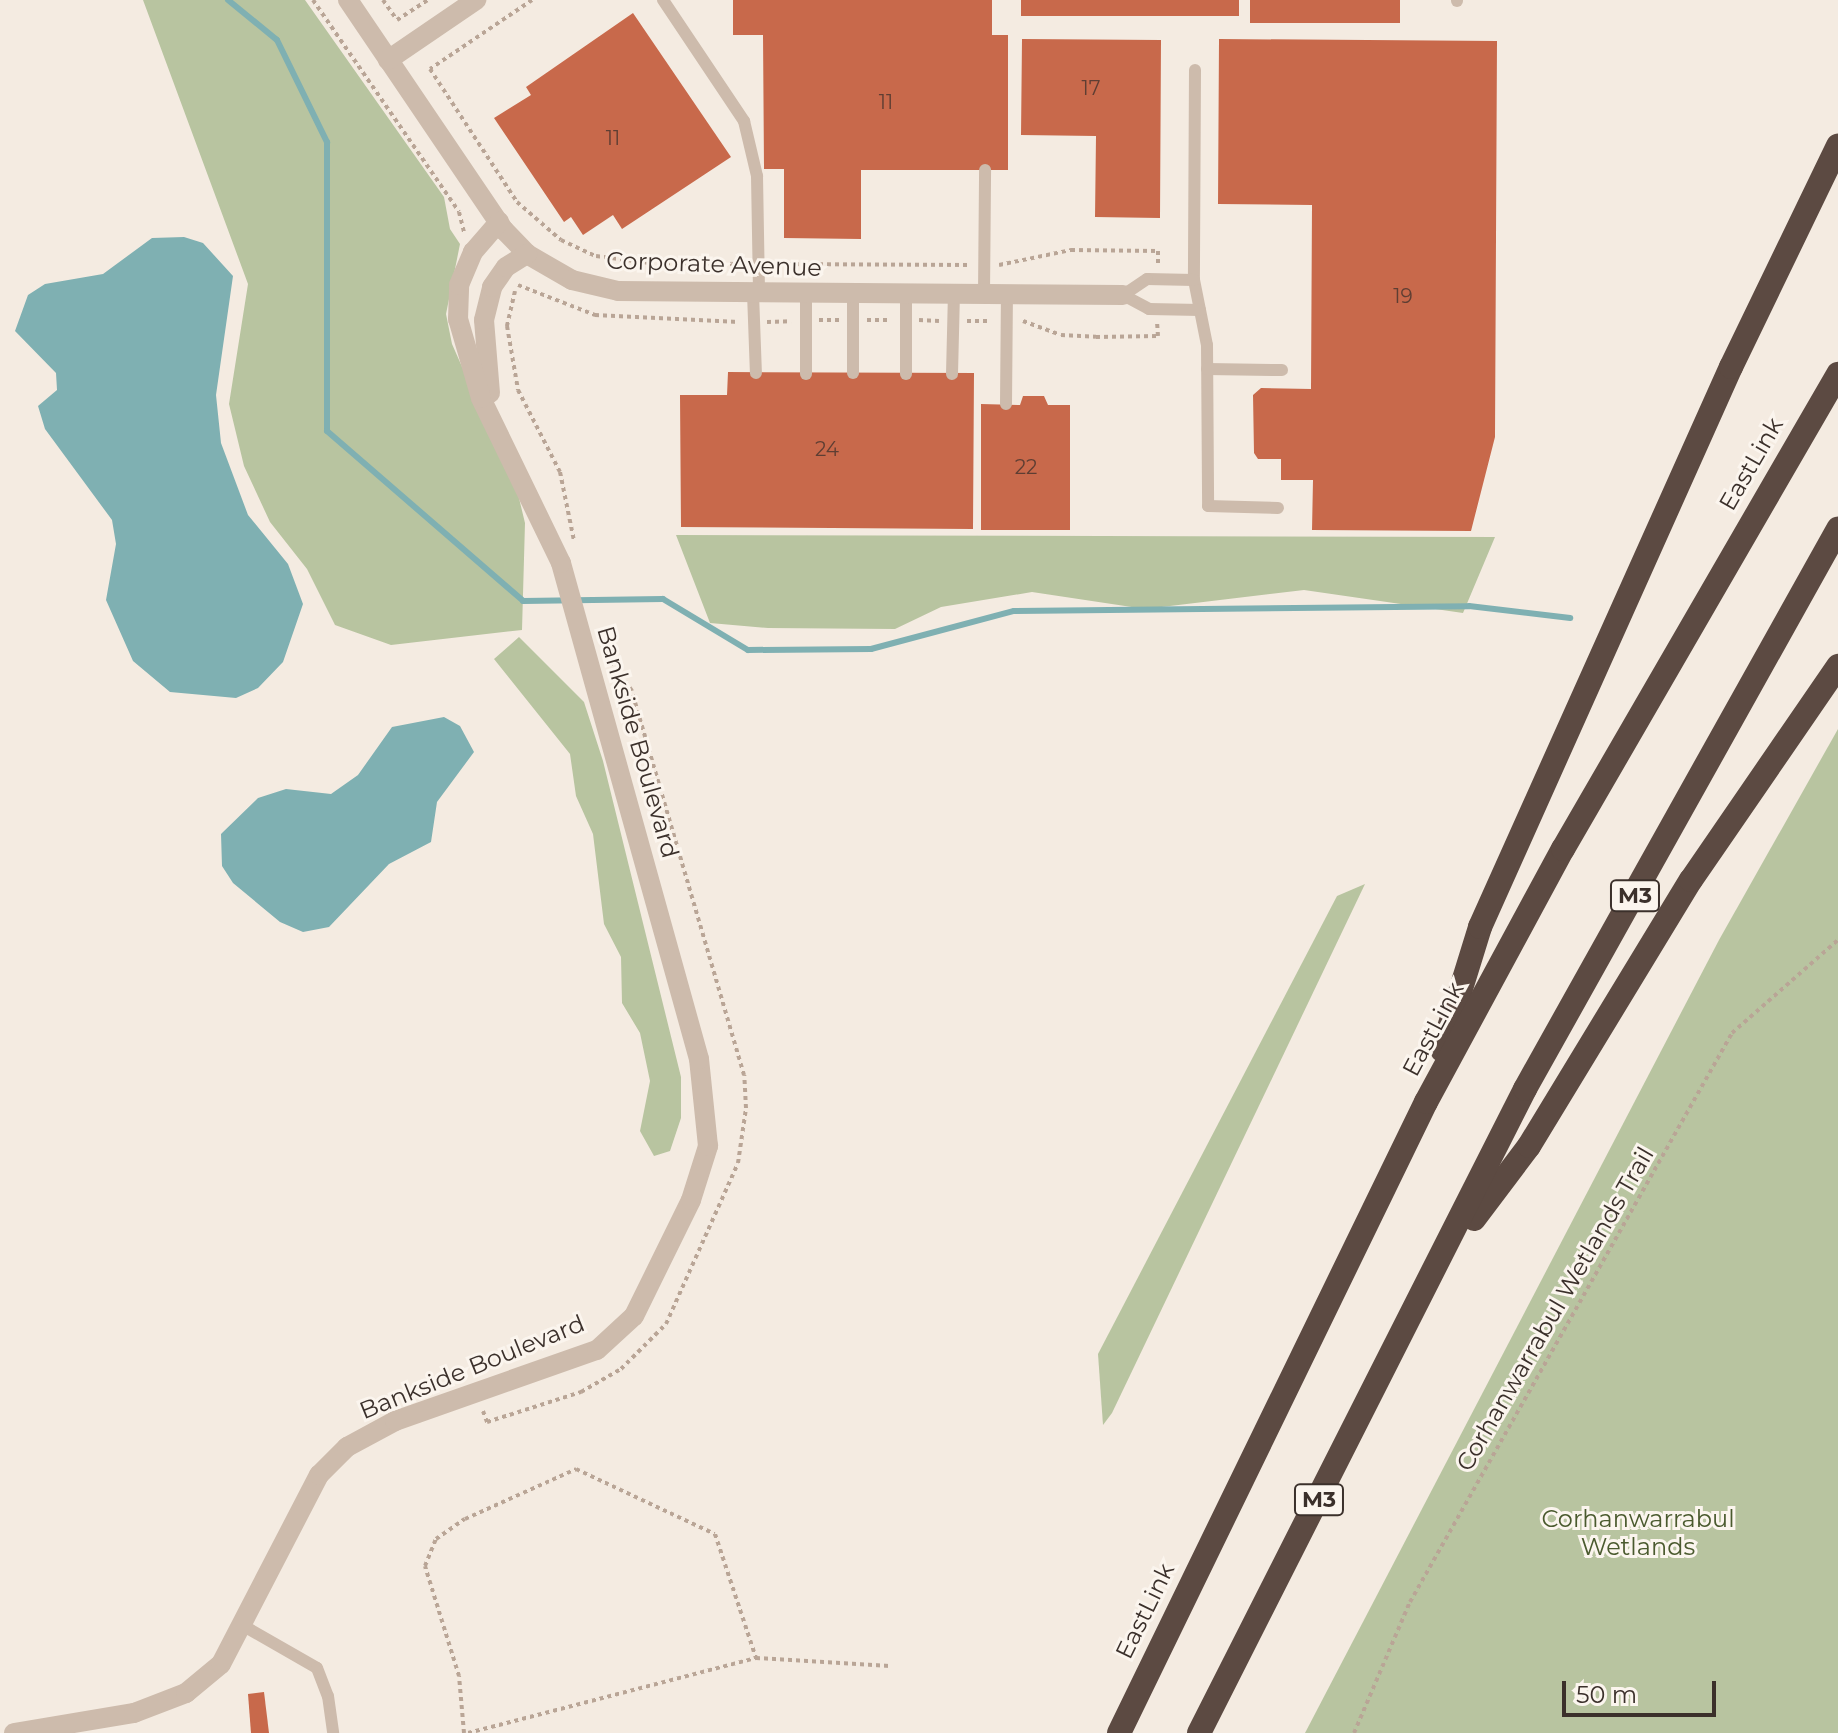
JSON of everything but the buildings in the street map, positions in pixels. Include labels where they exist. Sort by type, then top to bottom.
[{"type":"highway","points":[[1426,1102],[1480,927],[1731,367],[1838,146]]},
{"type":"highway","name":"EastLink","points":[[1119,1733],[1426,1102],[1563,849],[1838,374]]},
{"type":"highway","name":"M3","points":[[1199,1733],[1439,1266],[1525,1089],[1838,529]]},
{"type":"highway","points":[[1439,1266],[1529,1146],[1691,880],[1838,666]]},
{"type":"street","name":"Corporate Avenue","points":[[348,0],[499,222],[527,254],[562,276],[606,289],[1123,295]]},
{"type":"street","points":[[388,60],[476,0]]},
{"type":"street","name":"Bankside Boulevard","points":[[14,1733],[134,1713],[186,1693],[221,1664],[319,1475],[347,1447],[395,1421],[597,1350],[634,1316],[691,1200],[708,1146],[699,1059],[596,654],[561,563],[476,385],[458,319],[459,285],[473,252],[499,222]]},
{"type":"street","name":"Bankside Boulevard","points":[[500,436],[484,366],[484,320],[499,273],[527,254]]},
{"type":"lane","points":[[663,0],[744,121],[757,176],[756,373]]},
{"type":"lane","points":[[1195,70],[1194,280],[1207,369],[1208,506],[1278,508]]},
{"type":"lane","points":[[984,294],[985,170]]},
{"type":"lane","points":[[1194,280],[1147,279],[1123,295],[1149,309],[1200,310]]},
{"type":"lane","points":[[806,293],[806,374]]},
{"type":"lane","points":[[853,293],[853,373]]},
{"type":"lane","points":[[906,293],[906,374]]},
{"type":"lane","points":[[952,374],[954,294]]},
{"type":"lane","points":[[1006,404],[1007,295]]},
{"type":"lane","points":[[1207,369],[1282,370]]},
{"type":"lane","points":[[242,1625],[317,1668],[328,1696],[333,1733]]},
{"type":"path","points":[[313,0],[459,212],[461,242]]},
{"type":"path","points":[[383,0],[397,20],[428,0]]},
{"type":"path","points":[[430,69],[532,0]]},
{"type":"path","points":[[516,285],[507,326],[518,390],[560,472],[576,548]]},
{"type":"path","points":[[475,1393],[487,1422],[581,1392],[621,1369],[666,1324],[738,1163],[746,1108],[744,1075],[632,691],[596,654]]},
{"type":"path","name":"Corhanwarrabul Wetlands Trail","points":[[1354,1733],[1410,1602],[1732,1033],[1838,940]]},
{"type":"path","points":[[756,1658],[715,1534],[576,1469],[465,1519],[436,1539],[425,1566],[459,1676],[466,1733],[756,1658],[890,1666]]},
{"type":"green space","points":[[143,0],[305,0],[444,197],[450,229],[460,244],[446,314],[452,344],[518,494],[525,523],[522,630],[391,645],[335,625],[307,569],[270,522],[244,466],[229,404],[248,284]]},
{"type":"green space","points":[[676,535],[1495,537],[1463,613],[1304,590],[1145,609],[1032,592],[941,607],[895,629],[768,628],[710,623]]},
{"type":"green space","points":[[519,637],[584,702],[603,761],[681,1077],[681,1118],[670,1151],[654,1156],[640,1131],[650,1081],[640,1033],[622,1003],[621,957],[604,924],[593,834],[576,796],[570,754],[494,659]]},
{"type":"green space","name":"Corhanwarrabul Wetlands","points":[[1838,729],[1838,1733],[1305,1733],[1719,940]]},
{"type":"green space","points":[[1365,884],[1112,1413],[1103,1425],[1098,1354],[1337,896]]},
{"type":"water","points":[[184,237],[203,243],[233,276],[216,395],[221,443],[248,515],[288,564],[303,604],[283,662],[258,688],[236,698],[170,692],[133,661],[106,600],[116,544],[112,520],[45,429],[38,406],[57,390],[56,373],[15,331],[28,295],[45,284],[103,274],[152,238]]},
{"type":"water","points":[[444,717],[460,726],[474,752],[437,802],[431,842],[389,864],[329,927],[303,932],[280,922],[233,883],[222,866],[221,834],[258,798],[286,789],[331,794],[358,775],[392,727]]},
{"type":"waterway","points":[[228,0],[277,40],[327,142],[327,431],[523,601],[663,599],[748,650],[871,649],[1014,611],[1469,606],[1570,618]]}]
